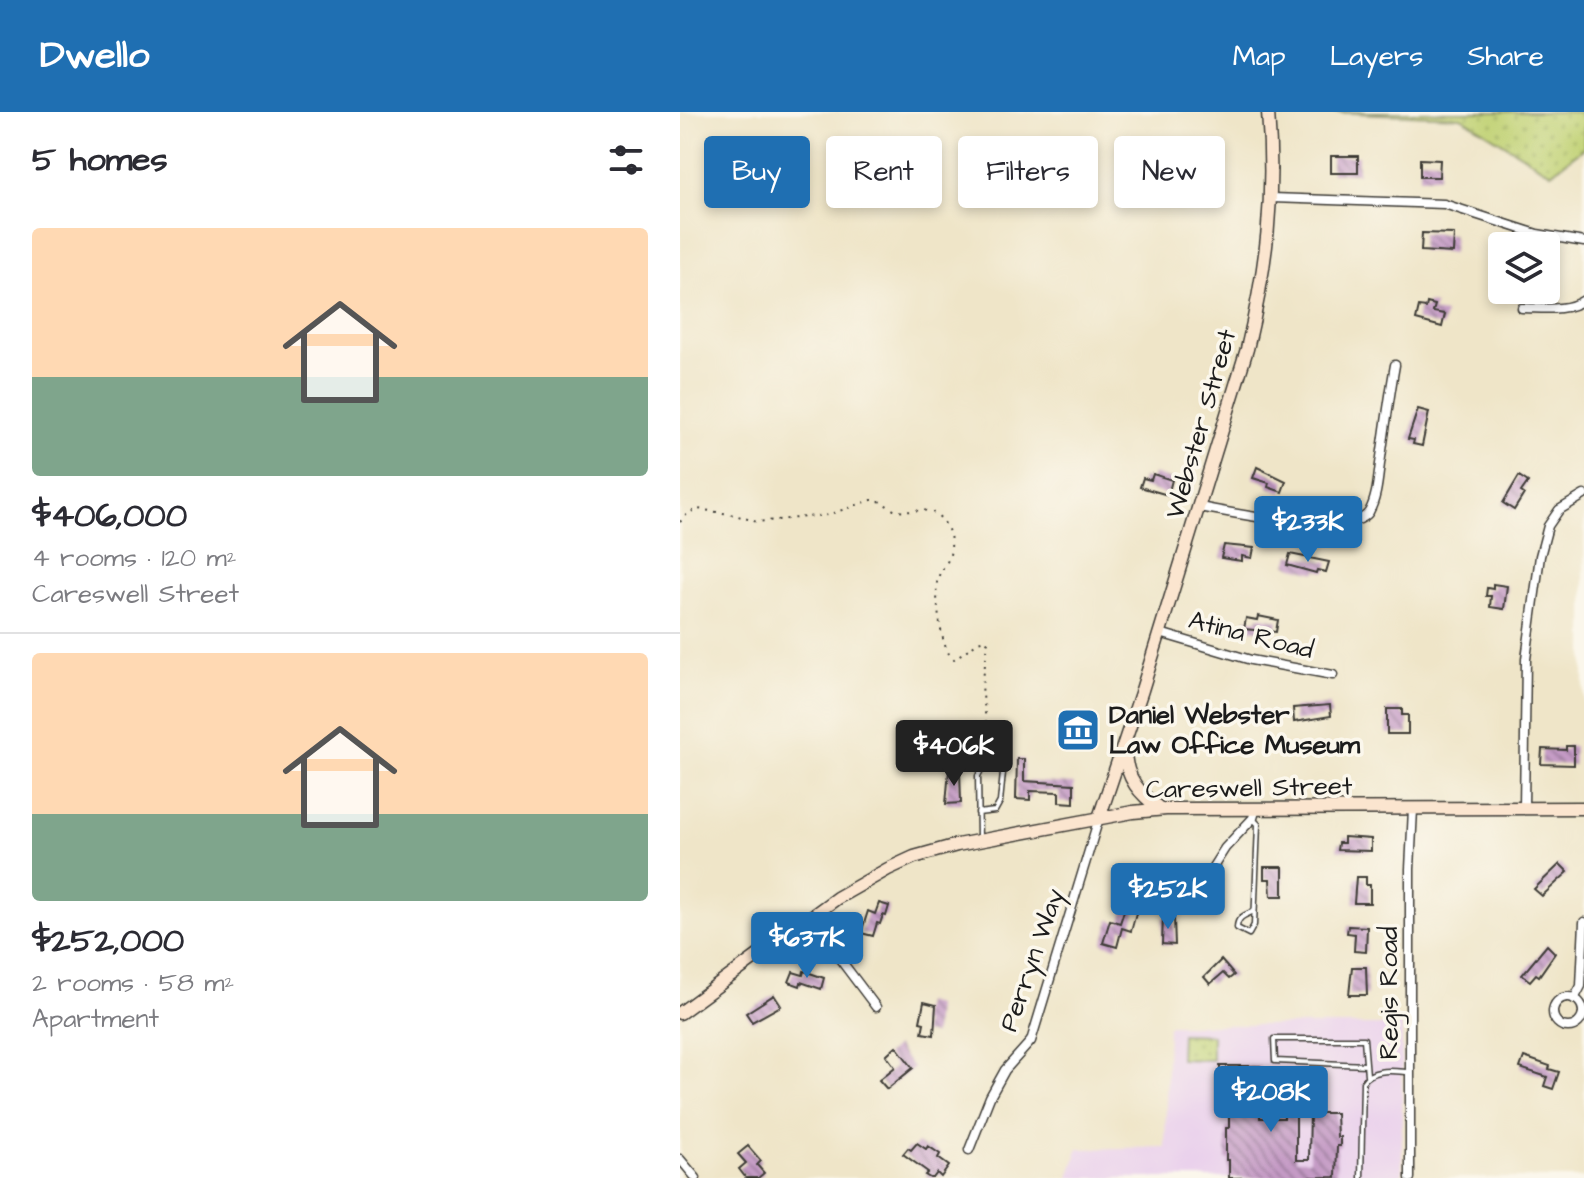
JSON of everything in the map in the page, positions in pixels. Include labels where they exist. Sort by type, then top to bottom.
[{"type":"main road","name":"Webster Street","points":[[1099,818],[1199,507],[1259,299],[1272,198],[1268,112]]},
{"type":"main road","name":"Webster Street","points":[[1126,741],[1126,769],[1132,782],[1146,799],[1160,809]]},
{"type":"main road","name":"Careswell Street","points":[[680,1013],[837,898],[888,869],[937,850],[1160,809],[1255,813],[1584,808]]},
{"type":"street","points":[[1272,198],[1444,204],[1537,234],[1584,242]]},
{"type":"street","points":[[1522,308],[1561,308],[1584,300]]},
{"type":"street","points":[[1199,507],[1297,523],[1340,522],[1366,516],[1376,492],[1395,365]]},
{"type":"street","points":[[1524,808],[1526,659],[1540,556],[1548,526],[1559,510],[1584,495]]},
{"type":"street","name":"Atina Road","points":[[1160,633],[1251,660],[1333,675]]},
{"type":"street","name":"Regis Road","points":[[1410,1178],[1410,869],[1413,809]]},
{"type":"street","points":[[1204,881],[1225,848],[1255,813]]},
{"type":"street","name":"Perryn Way","points":[[969,1150],[990,1097],[1005,1070],[1031,1041],[1099,818]]},
{"type":"street","points":[[809,918],[876,1007]]},
{"type":"street","points":[[1574,999],[1581,986],[1584,922]]},
{"type":"street","points":[[680,1159],[696,1178]]},
{"type":"lane","points":[[978,813],[995,811],[1000,802],[1003,773],[995,765],[983,766],[979,771],[978,813],[979,841]]},
{"type":"lane","points":[[1254,911],[1237,922],[1237,928],[1243,933],[1249,934],[1254,925],[1258,824],[1255,813]]},
{"type":"lane","points":[[1361,1178],[1363,1082],[1367,1075],[1364,1039],[1274,1039],[1275,1061],[1366,1065]]},
{"type":"lane","points":[[1367,1075],[1409,1072]]},
{"type":"path","points":[[680,522],[688,513],[698,509],[757,522],[827,515],[872,500],[895,510],[935,513],[946,525],[951,539],[950,555],[939,575],[937,586],[939,618],[946,651],[954,659],[978,642],[985,640],[988,643],[982,676],[986,722]]},
{"type":"shaded area","points":[[1168,1025],[1402,1025],[1402,1178],[1069,1178],[1078,1149],[1165,1147]]},
{"type":"green space","points":[[1326,112],[1584,112],[1584,148],[1551,173],[1461,117]]},
{"type":"green space","points":[[1181,1034],[1212,1035],[1212,1060],[1180,1059]]},
{"type":"building","points":[[1331,156],[1358,156],[1358,173],[1331,173]]},
{"type":"building","points":[[1420,159],[1440,160],[1439,177],[1420,177]]},
{"type":"building","points":[[1422,233],[1454,234],[1453,253],[1421,251]]},
{"type":"building","points":[[1427,303],[1435,305],[1433,312],[1445,314],[1442,327],[1416,320],[1419,307],[1426,308]]},
{"type":"building","points":[[1418,409],[1429,412],[1422,446],[1408,439]]},
{"type":"building","points":[[1257,467],[1286,481],[1282,492],[1268,487],[1269,483],[1253,478]]},
{"type":"building","points":[[1153,474],[1172,480],[1168,495],[1140,487],[1143,478],[1151,480]]},
{"type":"building","points":[[1519,476],[1528,482],[1514,510],[1503,503]]},
{"type":"building","points":[[1224,545],[1254,548],[1252,558],[1242,556],[1242,561],[1221,558]]},
{"type":"building","points":[[1290,554],[1329,562],[1326,572],[1317,570],[1316,573],[1287,565]]},
{"type":"building","points":[[1493,584],[1507,586],[1504,609],[1490,607],[1491,596],[1486,596],[1487,588],[1493,589]]},
{"type":"building","points":[[1258,616],[1278,620],[1276,632],[1244,629],[1246,618],[1257,620]]},
{"type":"building","points":[[1330,705],[1331,716],[1294,722],[1293,708]]},
{"type":"building","points":[[1387,709],[1402,709],[1402,715],[1408,715],[1408,734],[1387,734]]},
{"type":"building","points":[[1566,746],[1574,746],[1574,765],[1541,764],[1542,749],[1566,750]]},
{"type":"building","points":[[1017,759],[1024,759],[1024,781],[1074,784],[1074,803],[1059,802],[1059,792],[1030,791],[1030,800],[1016,799]]},
{"type":"building","points":[[949,770],[960,770],[961,803],[946,804]]},
{"type":"building","points":[[1344,837],[1371,839],[1371,851],[1337,850],[1338,843],[1344,843]]},
{"type":"building","points":[[1560,864],[1568,872],[1542,896],[1534,889]]},
{"type":"building","points":[[1264,867],[1283,867],[1283,896],[1271,896],[1270,879],[1264,879]]},
{"type":"building","points":[[1356,877],[1366,877],[1366,885],[1370,885],[1370,903],[1354,903]]},
{"type":"building","points":[[1127,902],[1138,906],[1131,931],[1122,928],[1117,947],[1103,943],[1110,920],[1120,923]]},
{"type":"building","points":[[879,903],[889,906],[886,916],[883,915],[880,924],[877,923],[873,936],[861,933],[868,911],[875,914]]},
{"type":"building","points":[[1163,917],[1174,918],[1175,945],[1162,944]]},
{"type":"building","points":[[1348,926],[1367,927],[1366,952],[1354,951],[1355,934],[1347,933]]},
{"type":"building","points":[[1547,945],[1555,953],[1539,976],[1536,974],[1530,981],[1522,975]]},
{"type":"building","points":[[1221,960],[1234,975],[1229,979],[1223,973],[1210,984],[1204,977]]},
{"type":"building","points":[[1352,967],[1366,967],[1367,995],[1349,995]]},
{"type":"building","points":[[804,971],[824,978],[821,989],[801,982],[800,986],[789,982],[793,972],[803,975]]},
{"type":"building","points":[[774,995],[781,1006],[752,1022],[746,1013]]},
{"type":"building","points":[[924,1002],[936,1005],[934,1035],[922,1033],[924,1023],[920,1022]]},
{"type":"building","points":[[896,1046],[913,1068],[887,1089],[879,1080],[895,1067],[886,1055]]},
{"type":"building","points":[[1524,1057],[1559,1072],[1553,1089],[1544,1086],[1547,1077],[1520,1068]]},
{"type":"building","points":[[1220,1066],[1260,1066],[1260,1118],[1284,1118],[1284,1114],[1296,1114],[1296,1160],[1309,1160],[1310,1113],[1336,1113],[1340,1146],[1337,1146],[1336,1177],[1229,1178],[1226,1128],[1229,1128],[1229,1113],[1220,1112]]},
{"type":"building","points":[[917,1143],[940,1154],[938,1158],[949,1166],[941,1177],[937,1173],[933,1178],[925,1175],[928,1172],[903,1154]]},
{"type":"building","points":[[748,1146],[761,1161],[757,1165],[764,1173],[758,1178],[746,1178],[739,1169],[746,1163],[738,1154]]},
{"type":"place","name":"Daniel Webster Law Office Museum","points":[[1078,730]]}]
